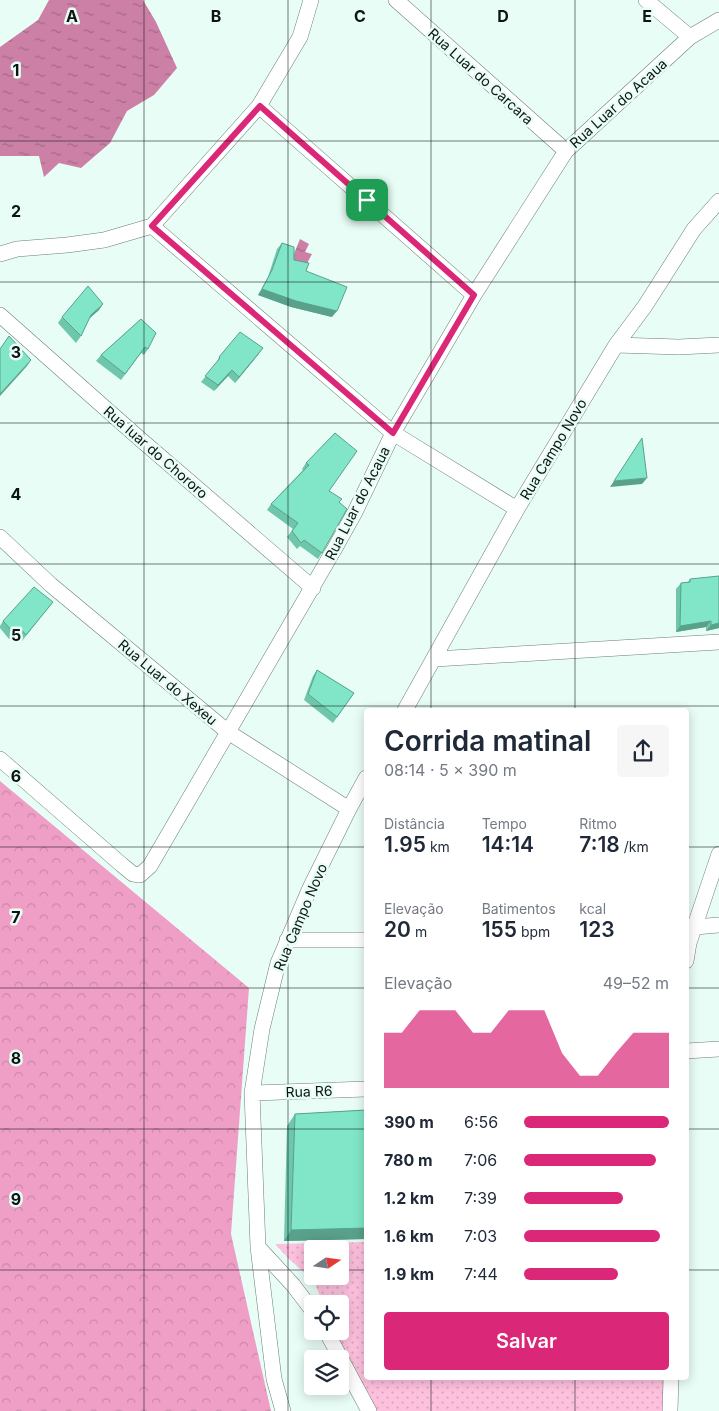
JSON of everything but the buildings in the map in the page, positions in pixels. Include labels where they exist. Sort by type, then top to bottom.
[{"type":"street","points":[[0,254],[17,249],[104,240],[152,226],[260,106],[300,37],[311,0]]},
{"type":"street","name":"Rua Luar do Carcara","points":[[396,0],[566,151]]},
{"type":"street","points":[[646,0],[690,38]]},
{"type":"street","name":"Rua Luar do Acaua","points":[[0,759],[133,874],[140,875],[150,866],[313,588],[355,512],[393,433],[474,295],[566,151],[690,38],[719,20]]},
{"type":"street","points":[[260,106],[474,295]]},
{"type":"street","name":"Rua Campo Novo","points":[[406,708],[435,659],[516,509],[616,345],[645,306],[694,229],[716,206]]},
{"type":"street","points":[[152,226],[393,433],[516,509]]},
{"type":"street","name":"Rua luar do Chororo","points":[[0,315],[313,588]]},
{"type":"street","points":[[616,345],[679,347],[719,345]]},
{"type":"street","name":"Rua Luar do Xexeu","points":[[0,538],[51,585],[228,732],[349,809]]},
{"type":"street","points":[[435,659],[719,642]]},
{"type":"street","name":"Rua Campo Novo","points":[[283,1411],[274,1380],[258,1247],[252,1093],[262,1029],[278,963],[310,888],[364,782]]},
{"type":"street","points":[[689,941],[719,854]]},
{"type":"street","points":[[695,926],[719,925]]},
{"type":"street","points":[[287,940],[364,940]]},
{"type":"street","points":[[689,1051],[719,1049]]},
{"type":"street","name":"Rua R6","points":[[252,1093],[364,1089]]},
{"type":"street","points":[[258,1247],[304,1299]]},
{"type":"street","points":[[331,1340],[369,1411]]},
{"type":"street","points":[[670,1411],[672,1402],[671,1380]]},
{"type":"shaded area","points":[[349,1242],[364,1242],[364,1380],[664,1380],[663,1411],[377,1411],[349,1361],[349,1350],[344,1350],[339,1340],[349,1340],[349,1295],[319,1295],[316,1285],[349,1285]]},
{"type":"shaded area","points":[[304,1243],[304,1272],[289,1259],[275,1244]]},
{"type":"green space","points":[[0,781],[249,988],[231,1234],[271,1411],[0,1411]]},
{"type":"water","points":[[49,0],[143,0],[156,22],[177,68],[154,95],[127,111],[110,143],[81,168],[59,163],[44,177],[39,156],[0,156],[0,47],[38,20]]},
{"type":"water","points":[[300,239],[309,244],[305,252],[312,254],[304,269],[289,266]]},
{"type":"route","points":[[260,106],[367,200],[474,295],[393,433],[152,226],[260,106]]}]
